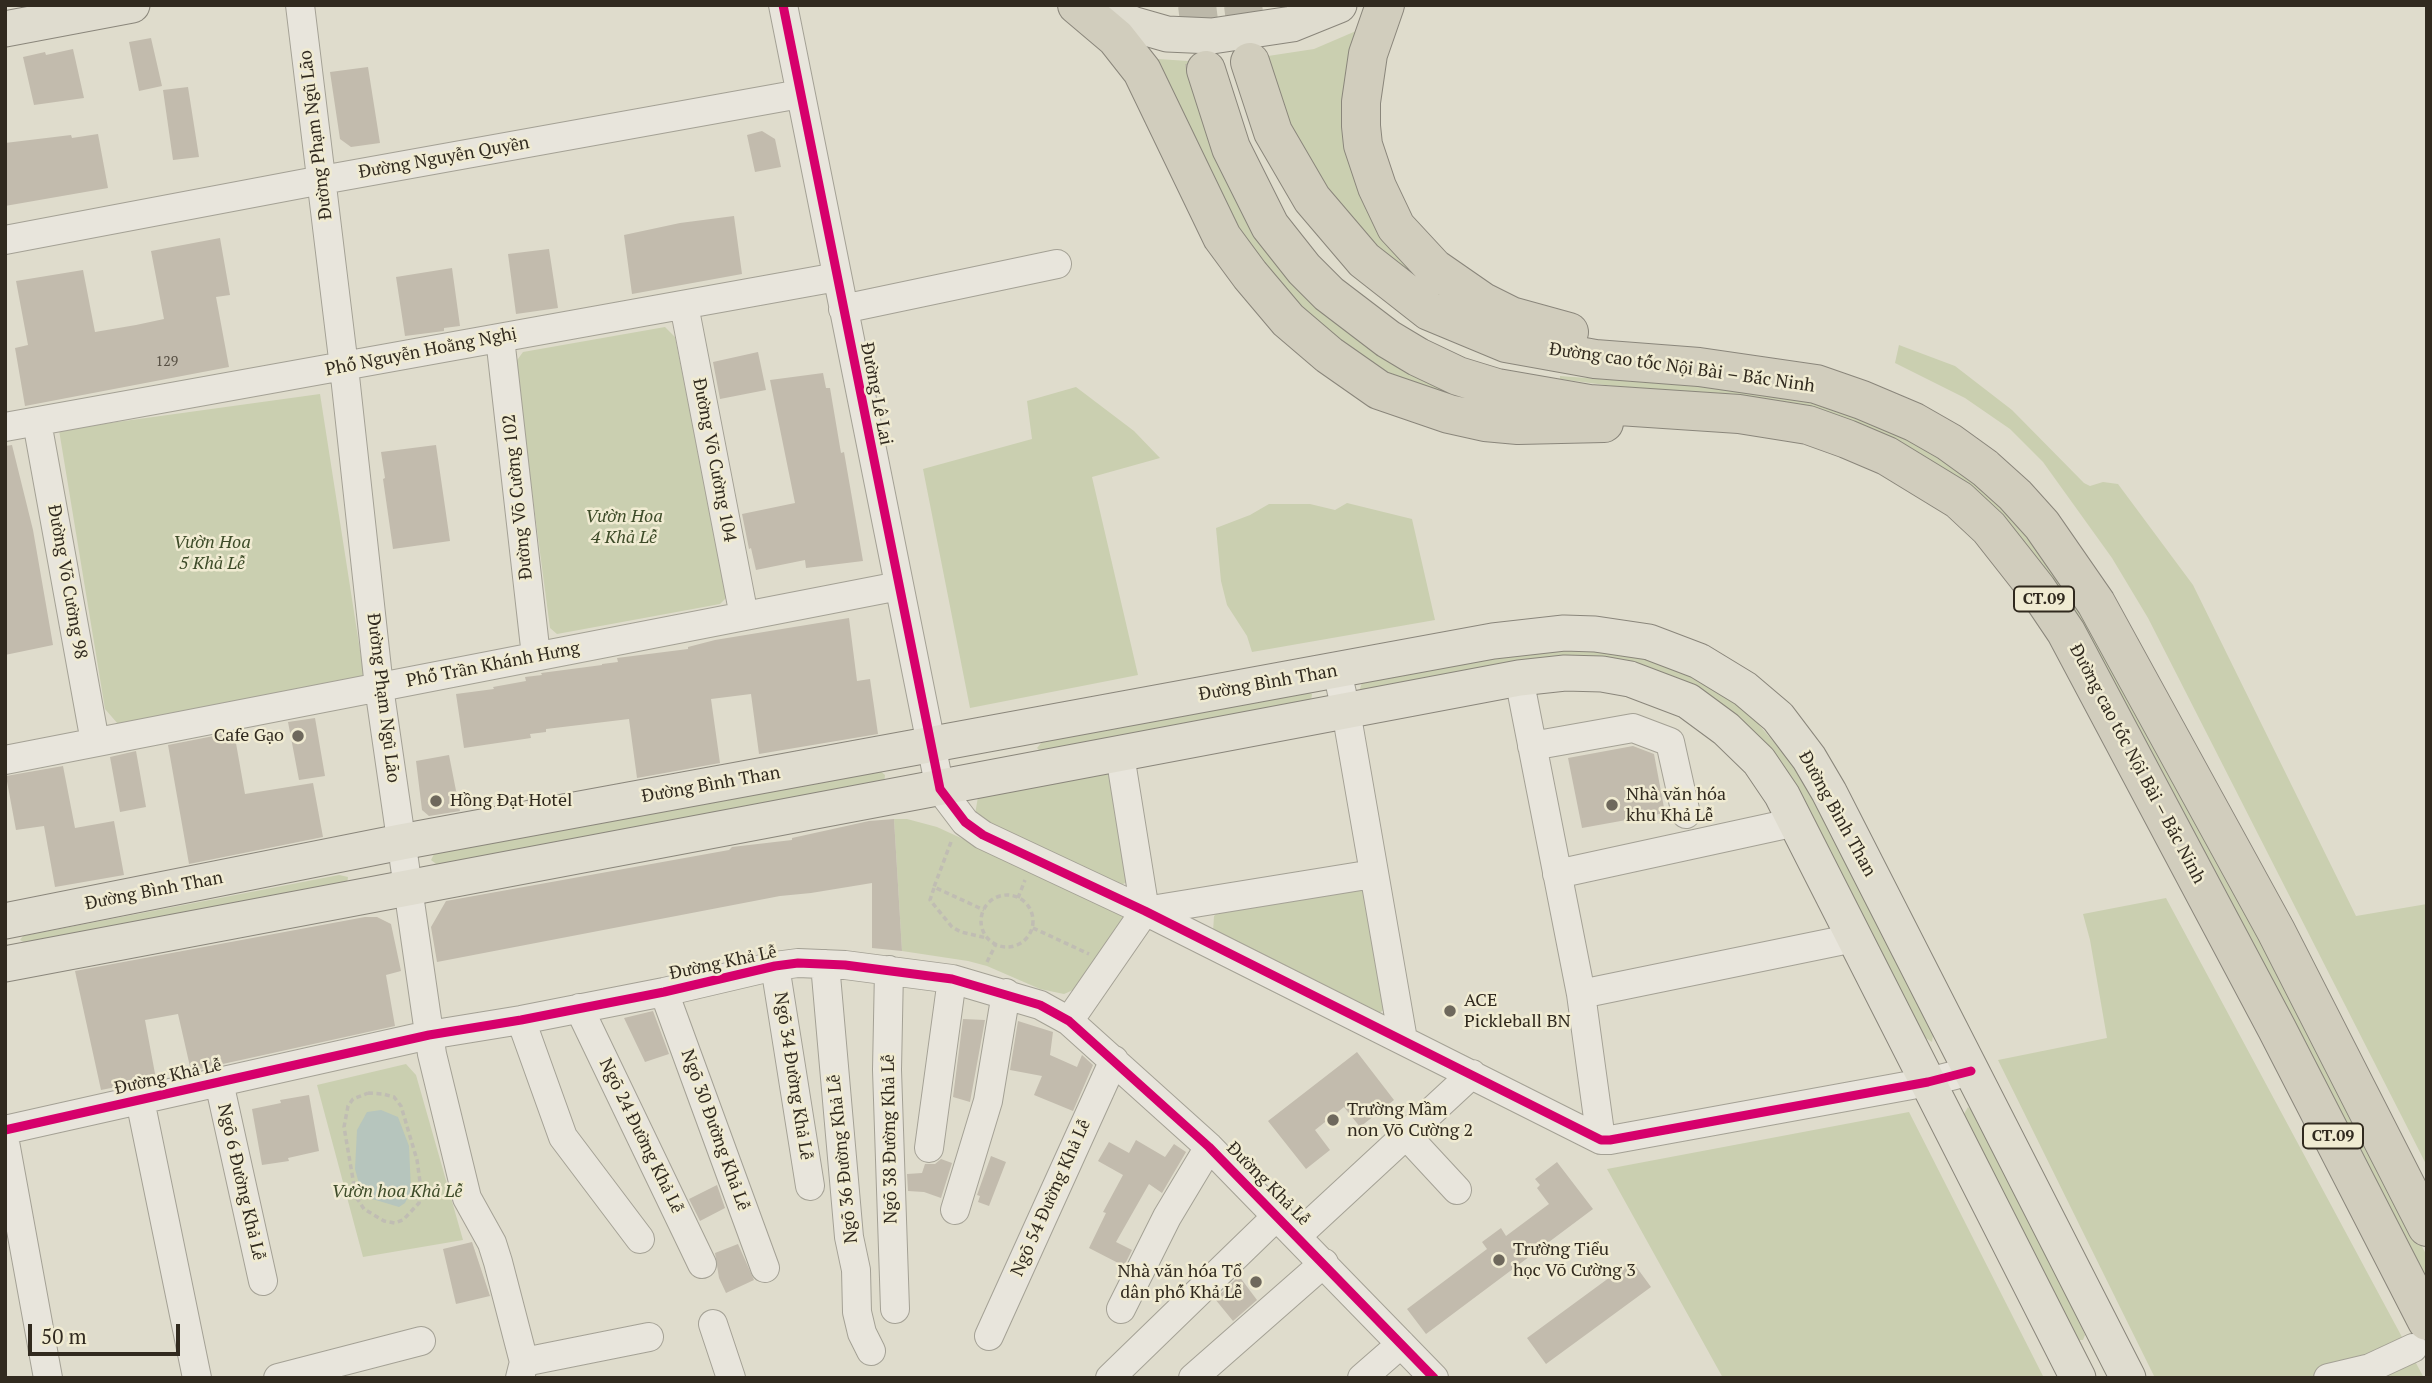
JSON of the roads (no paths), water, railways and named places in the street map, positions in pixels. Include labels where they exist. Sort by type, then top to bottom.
[{"type":"highway","points":[[1077,5],[1116,38],[1142,71],[1213,220],[1250,275],[1288,320],[1329,355],[1379,390],[1449,414],[1485,422],[1518,425],[1584,425],[1707,413]]},
{"type":"highway","points":[[1385,5],[1368,54],[1361,102],[1363,145],[1377,187],[1396,227],[1411,245],[1454,283],[1511,316],[1699,367]]},
{"type":"highway","name":"Đường cao tốc Nội Bài – Bắc Ninh","points":[[1250,62],[1273,132],[1312,199],[1364,260],[1429,311],[1506,343],[1595,359],[1699,367],[1815,384],[1914,422],[1949,442],[1985,468],[2015,495],[2042,525],[2096,603],[2276,931],[2427,1227]]},
{"type":"highway","name":"Đường cao tốc Nội Bài – Bắc Ninh","points":[[1206,70],[1231,148],[1270,226],[1304,269],[1329,294],[1388,339],[1418,357],[1497,388],[1589,404],[1739,414],[1808,425],[1887,456],[1959,500],[1989,528],[2037,589],[2066,632],[2260,996],[2420,1335]]},
{"type":"main road","points":[[5,29],[132,5]]},
{"type":"main road","points":[[1091,5],[1132,24],[1167,34],[1212,36],[1292,23],[1339,5]]},
{"type":"main road","name":"Đường Bình Than","points":[[5,921],[401,842],[1493,641],[1564,633],[1607,635],[1649,642],[1679,652],[1724,674],[1778,717],[1809,758],[1829,792],[2128,1378]]},
{"type":"main road","points":[[5,964],[1519,678],[1565,673],[1602,674],[1652,685],[1688,701],[1745,746],[1770,777],[1796,822],[2078,1378]]},
{"type":"street","name":"Đường Phạm Ngũ Lão","points":[[300,5],[345,367],[379,687],[429,1035],[440,1092],[467,1198],[492,1243],[522,1370]]},
{"type":"street","name":"Đường Lê Lai","points":[[783,5],[940,789]]},
{"type":"street","name":"Đường Nguyễn Quyền","points":[[5,240],[800,94]]},
{"type":"street","points":[[843,309],[1057,264]]},
{"type":"street","name":"Phố Nguyễn Hoằng Nghị","points":[[5,427],[837,277]]},
{"type":"street","name":"Đường Võ Cường 104","points":[[684,304],[744,616]]},
{"type":"street","name":"Đường Võ Cường 102","points":[[500,338],[536,656]]},
{"type":"street","name":"Đường Võ Cường 98","points":[[37,422],[95,742]]},
{"type":"street","name":"Phố Trần Khánh Hưng","points":[[5,760],[899,586]]},
{"type":"street","points":[[1337,671],[1403,1040]]},
{"type":"street","points":[[1519,678],[1581,994],[1601,1140]]},
{"type":"street","points":[[1532,746],[1633,728],[1670,742],[1686,814]]},
{"type":"street","points":[[1069,1021],[1144,911],[1120,755]]},
{"type":"street","points":[[940,789],[965,822],[983,835],[1144,911],[1601,1140],[1928,1082],[1971,1071]]},
{"type":"street","points":[[1557,874],[1796,822]]},
{"type":"street","points":[[1144,911],[1373,874]]},
{"type":"street","points":[[1581,994],[1854,938]]},
{"type":"street","name":"Đường Khả Lễ","points":[[5,1130],[429,1035],[664,992],[775,966],[825,964],[952,979],[1040,1005],[1069,1021],[1209,1147],[1298,1235],[1434,1378]]},
{"type":"street","name":"Ngõ 36 Đường Khả Lễ","points":[[825,964],[849,1237],[856,1270],[857,1312],[862,1333],[871,1352]]},
{"type":"street","name":"Ngõ 34 Đường Khả Lễ","points":[[775,966],[810,1186]]},
{"type":"street","name":"Ngõ 38 Đường Khả Lễ","points":[[889,970],[887,1070],[895,1308]]},
{"type":"street","points":[[929,1148],[952,979]]},
{"type":"street","name":"Ngõ 30 Đường Khả Lễ","points":[[664,992],[765,1268]]},
{"type":"street","points":[[955,1210],[988,1101],[1006,993]]},
{"type":"street","name":"Ngõ 24 Đường Khả Lễ","points":[[579,1008],[702,1264]]},
{"type":"street","points":[[522,1020],[564,1137],[640,1239]]},
{"type":"street","name":"Ngõ 54 Đường Khả Lễ","points":[[989,1336],[1114,1060]]},
{"type":"street","points":[[1298,1235],[1472,1074]]},
{"type":"street","name":"Ngõ 6 Đường Khả Lễ","points":[[219,1082],[263,1282]]},
{"type":"street","points":[[140,1100],[197,1378]]},
{"type":"street","points":[[1406,1135],[1457,1191]]},
{"type":"street","points":[[5,1142],[48,1378]]},
{"type":"street","points":[[1121,1309],[1167,1217],[1209,1147]]},
{"type":"street","points":[[1110,1378],[1278,1215]]},
{"type":"street","points":[[1193,1378],[1324,1263]]},
{"type":"street","points":[[713,1324],[731,1378]]},
{"type":"street","points":[[2328,1378],[2370,1368],[2420,1335]]},
{"type":"street","points":[[522,1370],[649,1337]]},
{"type":"street","points":[[278,1378],[313,1373],[421,1341]]},
{"type":"street","points":[[1362,1378],[1401,1344]]},
{"type":"tunnel","points":[[1197,5],[1205,69]]},
{"type":"tunnel","points":[[1243,5],[1250,62]]},
{"type":"place","name":"Cafe Gạo","points":[[298,736]]},
{"type":"place","name":"Hồng Đạt Hotel","points":[[436,801]]},
{"type":"place","name":"Nhà văn hóa khu Khả Lễ","points":[[1612,805]]},
{"type":"place","name":"ACE Pickleball BN","points":[[1450,1011]]},
{"type":"place","name":"Trường Mầm non Võ Cường 2","points":[[1333,1120]]},
{"type":"place","name":"Trường Tiểu học Võ Cường 3","points":[[1499,1260]]},
{"type":"place","name":"Nhà văn hóa Tổ dân phố Khả Lễ","points":[[1256,1282]]},
{"type":"park label","name":"Vườn Hoa 4 Khả Lễ","points":[[624,527]]},
{"type":"park label","name":"Vườn Hoa 5 Khả Lễ","points":[[212,553]]},
{"type":"park label","name":"Vườn hoa Khả Lễ","points":[[397,1192]]}]
